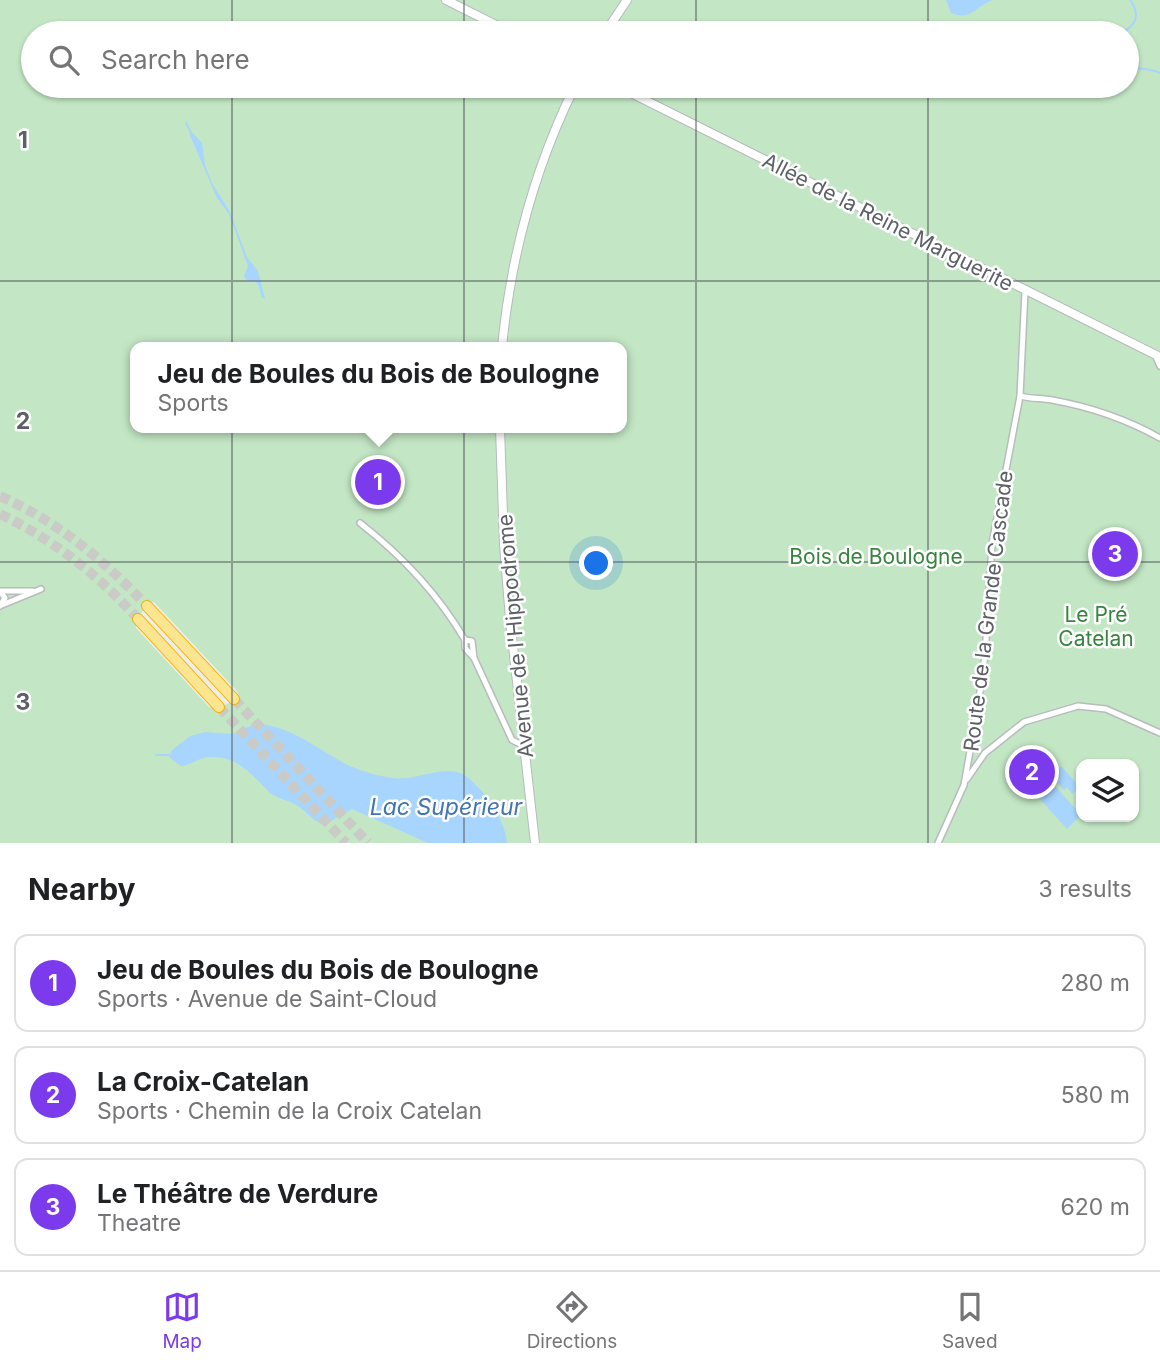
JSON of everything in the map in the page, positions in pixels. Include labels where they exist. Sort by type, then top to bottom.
[{"type":"highway","points":[[147,606],[234,699]]},
{"type":"highway","points":[[138,619],[219,707]]},
{"type":"main road","points":[[446,0],[488,21]]},
{"type":"main road","points":[[613,21],[627,0]]},
{"type":"main road","points":[[503,342],[511,275],[530,197],[569,98]]},
{"type":"main road","name":"Allée de la Reine Marguerite","points":[[641,98],[1157,356]]},
{"type":"main road","name":"Avenue de l'Hippodrome","points":[[500,433],[507,584],[535,843]]},
{"type":"street","name":"Route de la Grande Cascade","points":[[938,843],[964,785],[976,717],[985,655],[992,544],[1020,396],[1025,291]]},
{"type":"street","points":[[1157,356],[1160,366]]},
{"type":"street","points":[[1020,396],[1049,399],[1098,410],[1121,418],[1160,438]]},
{"type":"street","points":[[360,523],[407,564],[434,595],[465,640],[472,641],[474,658],[512,740],[524,746]]},
{"type":"street","points":[[1,605],[41,589]]},
{"type":"street","points":[[0,591],[33,591]]},
{"type":"street","points":[[0,591],[5,598],[1,605]]},
{"type":"street","points":[[964,785],[978,761],[1000,739],[1024,722],[1078,706],[1106,709],[1160,733]]},
{"type":"street","points":[[508,729],[515,729],[522,724]]},
{"type":"green space","name":"Bois de Boulogne","points":[[0,0],[1160,0],[1160,843],[0,843]],"holes":[[[154,602],[238,694],[233,700],[225,705],[209,707],[136,628],[137,619],[148,603]]]},
{"type":"water","points":[[946,0],[992,0],[973,12],[958,15],[951,13]]},
{"type":"water","points":[[189,133],[193,133],[202,143],[205,165],[212,183],[230,212],[247,257],[258,271],[265,299],[262,298],[258,284],[247,281],[244,276],[248,266],[229,214],[217,198]]},
{"type":"water","name":"Lac Supérieur","points":[[255,724],[289,732],[348,765],[380,776],[402,778],[458,772],[473,782],[487,797],[502,825],[507,843],[428,843],[352,809],[324,825],[298,806],[272,794],[237,763],[207,757],[181,766],[169,757],[172,750],[190,736],[205,732],[232,734]]},
{"type":"water","points":[[1061,766],[1076,783],[1076,790],[1072,794],[1067,787],[1064,790],[1057,782],[1060,779],[1054,773]]},
{"type":"water","points":[[1054,785],[1076,809],[1076,820],[1067,829],[1039,798]]},
{"type":"waterway","points":[[1130,0],[1136,15],[1134,21]]},
{"type":"waterway","points":[[1139,68],[1160,73]]},
{"type":"waterway","points":[[186,123],[192,134]]},
{"type":"waterway","points":[[156,755],[169,755]]},
{"type":"tunnel","points":[[0,496],[61,530],[114,573],[147,606]]},
{"type":"tunnel","points":[[0,514],[57,547],[107,588],[138,619]]},
{"type":"tunnel","points":[[234,699],[368,843]]},
{"type":"tunnel","points":[[219,707],[346,843]]},
{"type":"place","name":"Jeu de Boules du Bois de Boulogne","points":[[378,482]]},
{"type":"place","name":"Le Théâtre de Verdure","points":[[1115,554]]},
{"type":"place","name":"La Croix-Catelan","points":[[1032,772]]},
{"type":"park label","name":"Le Pré Catelan","points":[[1096,626]]}]
